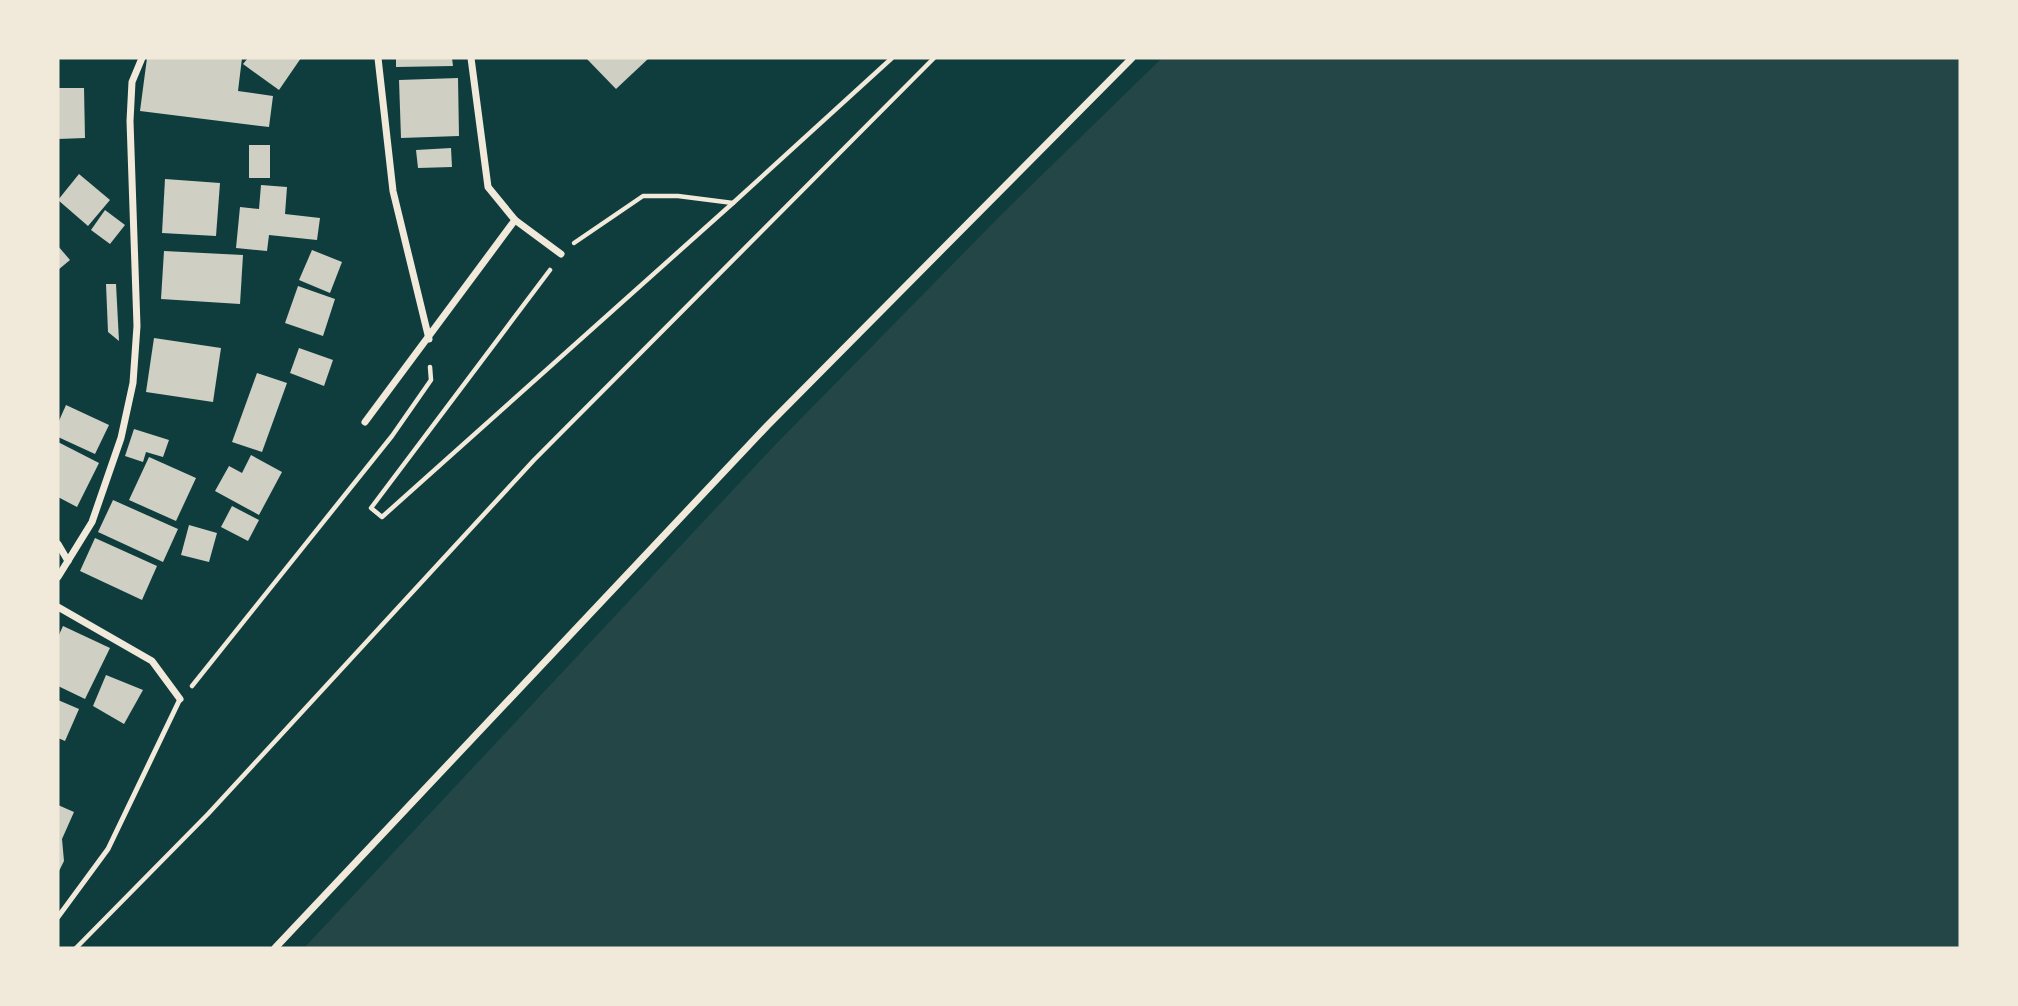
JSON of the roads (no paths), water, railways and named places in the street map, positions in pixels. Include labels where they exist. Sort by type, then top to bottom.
[{"type":"street","points":[[58,577],[92,522],[121,438],[134,383],[137,326],[130,121],[132,82],[142,58]]},
{"type":"street","points":[[379,58],[393,191],[429,339]]},
{"type":"street","points":[[471,58],[488,187],[515,220],[561,254]]},
{"type":"street","points":[[275,948],[768,426],[1132,58]]},
{"type":"street","points":[[365,422],[515,220]]},
{"type":"street","points":[[58,544],[68,561]]},
{"type":"street","points":[[58,607],[152,661],[180,699]]},
{"type":"lane","points":[[58,917],[108,849],[180,699]]}]
